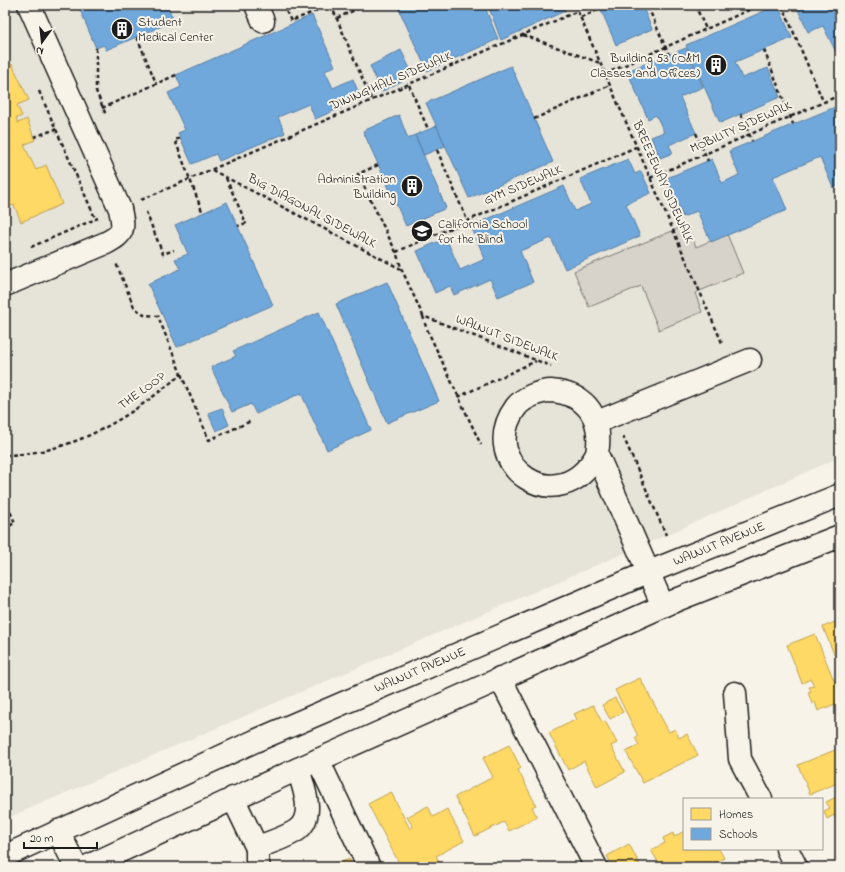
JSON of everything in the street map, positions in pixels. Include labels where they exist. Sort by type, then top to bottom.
[{"type":"main road","points":[[5,285],[119,236],[124,225],[120,209],[28,5]]},
{"type":"main road","points":[[605,418],[742,364]]},
{"type":"main road","points":[[546,391],[562,392],[577,398],[588,408],[605,418],[597,454],[590,467],[578,478],[564,484],[549,486],[534,482],[521,474],[510,462],[505,447],[505,432],[509,417],[519,404],[531,396],[546,391]]},
{"type":"main road","points":[[597,454],[663,606]]},
{"type":"main road","name":"WALNUT AVENUE","points":[[5,856],[255,741],[649,572],[840,495]]},
{"type":"main road","points":[[86,867],[233,798],[663,606],[840,536]]},
{"type":"main road","points":[[500,678],[596,867]]},
{"type":"main road","points":[[735,693],[740,759],[760,798]]},
{"type":"main road","points":[[318,760],[369,867]]},
{"type":"main road","points":[[233,798],[258,857],[297,830],[305,821],[306,798],[298,769]]},
{"type":"main road","points":[[58,831],[76,867]]},
{"type":"main road","points":[[788,850],[796,867]]},
{"type":"path","points":[[284,5],[291,21],[331,5],[372,101]]},
{"type":"path","points":[[337,18],[366,5]]},
{"type":"path","name":"BREEZEWAY SIDEWALK","points":[[575,5],[650,178],[742,364]]},
{"type":"path","points":[[695,5],[706,29]]},
{"type":"path","points":[[605,74],[760,5]]},
{"type":"path","points":[[782,5],[823,101]]},
{"type":"path","points":[[648,7],[669,55]]},
{"type":"path","points":[[580,17],[600,9]]},
{"type":"path","name":"DINING HALL SIDEWALK","points":[[26,249],[578,11]]},
{"type":"path","points":[[523,35],[600,63]]},
{"type":"path","points":[[137,37],[156,84]]},
{"type":"path","points":[[96,48],[96,91],[109,122]]},
{"type":"path","points":[[764,50],[793,124]]},
{"type":"path","points":[[34,138],[55,130],[79,117],[103,108],[176,75]]},
{"type":"path","points":[[37,85],[55,130],[106,242]]},
{"type":"path","points":[[408,85],[428,130]]},
{"type":"path","points":[[534,118],[610,85]]},
{"type":"path","name":"MOBILITY SIDEWALK","points":[[650,178],[750,135],[823,101],[840,96]]},
{"type":"path","points":[[741,114],[752,141]]},
{"type":"path","points":[[696,133],[708,161]]},
{"type":"path","points":[[180,138],[175,140],[202,211]]},
{"type":"path","name":"GYM SIDEWALK","points":[[396,252],[636,147]]},
{"type":"path","points":[[437,150],[467,220]]},
{"type":"path","points":[[378,164],[358,174],[396,252],[402,270],[423,316],[426,327],[482,448]]},
{"type":"path","name":"BIG DIAGONAL SIDEWALK","points":[[212,170],[402,270]]},
{"type":"path","points":[[226,178],[246,223],[238,226]]},
{"type":"path","points":[[138,193],[163,254],[174,250]]},
{"type":"path","name":"THE LOOP","points":[[5,455],[27,455],[74,442],[114,423],[149,401],[181,374],[158,316],[138,312],[134,308],[116,261],[109,264]]},
{"type":"path","name":"WALNUT SIDEWALK","points":[[423,316],[558,369]]},
{"type":"path","points":[[458,397],[536,361]]},
{"type":"path","points":[[181,374],[209,440],[251,421]]},
{"type":"path","points":[[605,418],[666,535]]},
{"type":"path","points":[[5,499],[15,524],[5,528]]},
{"type":"shaded area","name":"California School for the Blind","points":[[5,5],[840,5],[840,457],[669,534],[5,819]]},
{"type":"shaded area","points":[[687,225],[696,247],[727,234],[743,273],[695,293],[702,312],[659,330],[641,286],[589,307],[574,271]]},
{"type":"building: Homes","points":[[12,64],[29,100],[17,105],[22,116],[16,118],[18,123],[27,119],[35,140],[24,145],[36,170],[46,165],[62,204],[21,222],[14,205],[5,208],[5,68]]},
{"type":"building: Homes","points":[[840,620],[840,669],[823,627]]},
{"type":"building: Homes","points":[[815,634],[840,695],[840,702],[818,711],[815,702],[812,704],[808,692],[811,691],[809,687],[814,686],[811,679],[802,683],[787,645]]},
{"type":"building: Homes","points":[[640,678],[669,732],[675,729],[679,738],[687,734],[698,755],[643,783],[626,752],[639,745],[635,738],[638,736],[615,690]]},
{"type":"building: Homes","points":[[615,698],[623,712],[610,719],[602,705]]},
{"type":"building: Homes","points":[[593,705],[602,722],[605,721],[617,743],[611,746],[625,772],[597,787],[584,761],[568,770],[549,733],[577,719],[574,714]]},
{"type":"building: Homes","points":[[509,745],[521,768],[518,770],[536,805],[532,807],[537,817],[509,831],[504,822],[475,836],[455,797],[493,777],[483,758]]},
{"type":"building: Homes","points":[[840,748],[840,782],[810,794],[798,765]]},
{"type":"building: Homes","points":[[391,792],[410,829],[413,827],[407,817],[428,806],[433,817],[447,809],[464,841],[436,856],[442,867],[401,867],[368,804]]},
{"type":"building: Homes","points":[[840,795],[840,827],[834,815],[827,819],[824,811],[830,808],[826,802]]},
{"type":"building: Homes","points":[[683,832],[683,850],[720,850],[724,858],[706,867],[661,867],[651,850],[665,843],[663,838],[673,833],[674,837]]},
{"type":"building: Homes","points":[[629,844],[641,867],[613,867],[607,856]]},
{"type":"building: Homes","points":[[349,859],[353,867],[326,867],[336,862],[338,864]]},
{"type":"building: Schools","name":"Student Medical Center","points":[[78,5],[167,5],[174,21],[106,50],[104,45],[96,48]]},
{"type":"building: Schools","points":[[397,5],[484,5],[498,39],[427,71]]},
{"type":"building: Schools","points":[[496,5],[563,5],[565,11],[501,40],[489,8]]},
{"type":"building: Schools","points":[[599,5],[642,5],[652,29],[616,45]]},
{"type":"building: Schools","name":"Building 53 (O&M Classes and Offices)","points":[[778,5],[792,38],[735,62],[742,78],[768,68],[780,97],[720,123],[686,45]]},
{"type":"building: Schools","points":[[796,5],[840,5],[840,60],[823,26],[808,32]]},
{"type":"building: Schools","points":[[312,15],[335,66],[325,71],[333,88],[353,79],[361,99],[315,119],[309,104],[278,117],[285,133],[219,161],[216,154],[192,164],[178,133],[185,130],[168,93],[181,87],[176,75]]},
{"type":"building: Schools","points":[[686,48],[703,87],[680,97],[696,133],[669,145],[673,153],[660,158],[651,137],[664,132],[656,115],[648,119],[627,71]]},
{"type":"building: Schools","points":[[401,50],[413,75],[381,92],[370,66]]},
{"type":"building: Schools","points":[[511,66],[553,162],[469,198],[426,103]]},
{"type":"building: Schools","points":[[835,107],[840,119],[840,185],[833,188],[820,157],[773,177],[787,210],[711,242],[697,211],[683,217],[667,178],[712,159],[722,183],[739,175],[729,151]]},
{"type":"building: Schools","name":"Administration Building","points":[[399,115],[408,139],[415,135],[446,208],[406,226],[363,131]]},
{"type":"building: Schools","points":[[437,126],[445,146],[424,155],[415,135]]},
{"type":"building: Schools","points":[[628,159],[635,174],[641,171],[651,193],[626,204],[640,236],[565,269],[551,238],[520,251],[533,282],[498,297],[490,279],[454,295],[450,286],[435,293],[417,251],[446,238],[460,270],[485,259],[471,226],[564,186],[575,211],[591,204],[580,179]]},
{"type":"building: Schools","points":[[227,202],[273,305],[177,347],[148,284],[180,269],[175,259],[188,254],[175,225]]},
{"type":"building: Schools","points":[[387,282],[439,401],[387,423],[336,304]]},
{"type":"building: Schools","points":[[319,312],[371,430],[327,450],[301,393],[256,414],[251,404],[232,412],[211,367],[236,356],[233,351]]},
{"type":"building: Schools","points":[[222,408],[229,425],[216,431],[208,413]]},
{"type":"place","name":"Student Medical Center","points":[[122,29]]},
{"type":"place","name":"Building 53 (O&M Classes and Offices)","points":[[716,65]]},
{"type":"place","name":"Administration Building","points":[[412,186]]},
{"type":"place","name":"California School for the Blind","points":[[422,231]]}]
